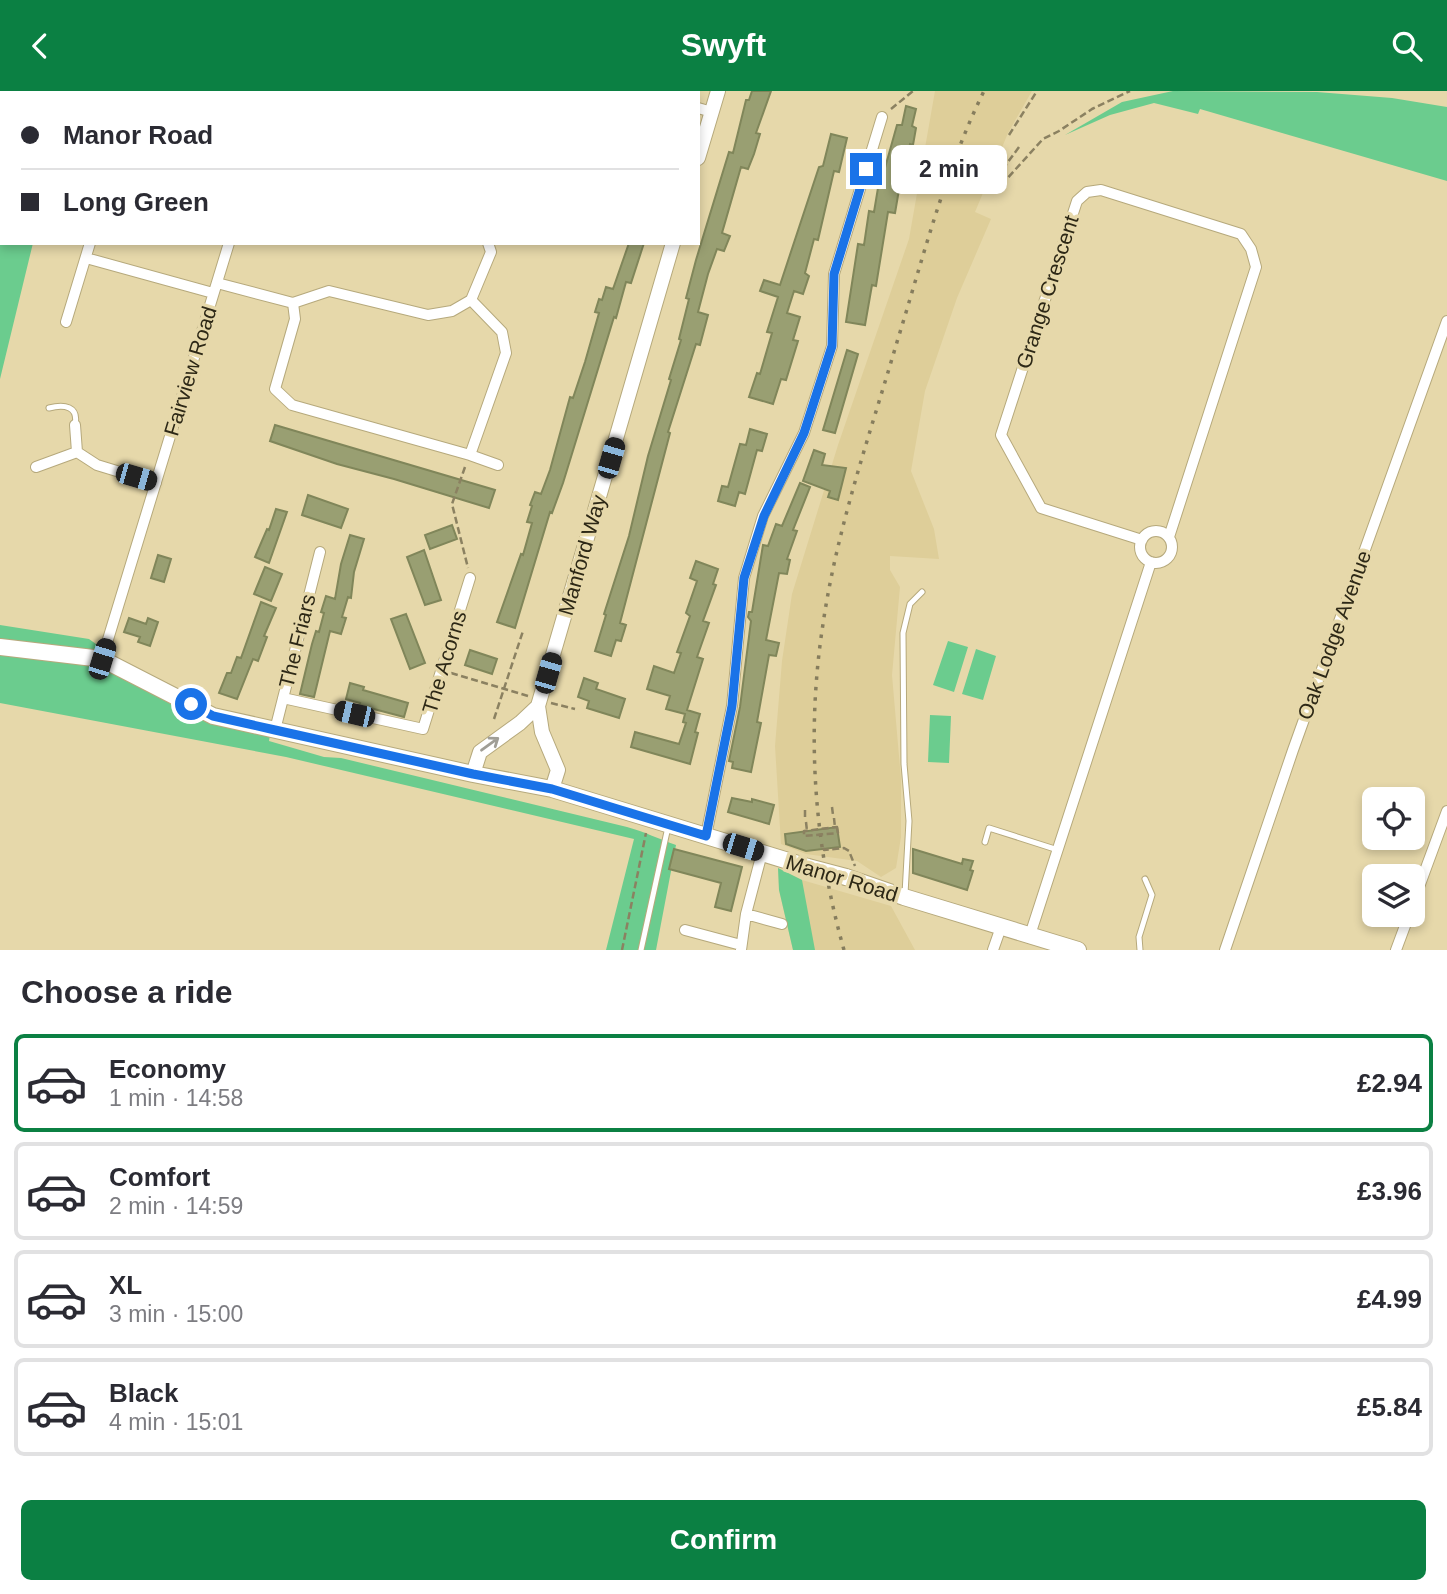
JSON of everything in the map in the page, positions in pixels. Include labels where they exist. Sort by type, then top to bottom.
[{"type":"main road","name":"Manor Road","points":[[0,647],[102,659],[213,716],[552,789],[1078,950]]},
{"type":"street","points":[[700,144],[705,110],[718,91]]},
{"type":"street","points":[[706,836],[732,706],[744,578],[764,516],[804,433],[832,346],[834,274],[882,117]]},
{"type":"street","name":"Grange Crescent","points":[[1030,935],[1151,562],[1161,562],[1169,556],[1172,546],[1169,537],[1256,267],[1251,249],[1241,234],[1101,190],[1087,192],[1077,201],[1001,435],[1041,508],[1142,540],[1154,531],[1160,531],[1169,537]]},
{"type":"street","points":[[66,322],[89,245]]},
{"type":"street","name":"Fairview Road","points":[[102,659],[228,245]]},
{"type":"street","points":[[86,258],[293,303],[329,291],[428,315],[452,311],[471,300],[491,252],[489,245]]},
{"type":"street","name":"Manford Way","points":[[552,789],[558,770],[542,732],[539,703],[672,245]]},
{"type":"street","points":[[470,455],[506,353],[502,332],[471,300]]},
{"type":"street","points":[[293,303],[295,319],[275,389],[292,405],[498,465]]},
{"type":"street","name":"Oak Lodge Avenue","points":[[1225,950],[1302,724],[1447,321]]},
{"type":"street","points":[[75,425],[76,452]]},
{"type":"street","points":[[76,452],[97,465],[156,483]]},
{"type":"street","points":[[36,467],[76,452]]},
{"type":"street","points":[[1142,540],[1141,551],[1151,562]]},
{"type":"street","name":"The Friars","points":[[275,730],[320,552]]},
{"type":"street","name":"The Acorns","points":[[283,698],[423,729],[470,578]]},
{"type":"street","points":[[473,774],[481,752],[520,723],[539,703]]},
{"type":"street","points":[[1425,871],[1447,811]]},
{"type":"street","points":[[685,930],[741,948],[746,914],[762,853]]},
{"type":"street","points":[[746,914],[782,924]]},
{"type":"street","points":[[993,950],[1001,927]]},
{"type":"street","points":[[1396,950],[1405,927]]},
{"type":"lane","points":[[49,408],[65,405],[72,408],[76,417],[75,425]]},
{"type":"lane","points":[[904,897],[909,821],[904,764],[903,633],[910,604],[922,592]]},
{"type":"lane","points":[[641,950],[668,824]]},
{"type":"lane","points":[[985,842],[989,828],[1058,850]]},
{"type":"lane","points":[[1140,950],[1139,937],[1152,895],[1145,879]]},
{"type":"path","points":[[882,117],[913,91]]},
{"type":"path","points":[[1009,135],[1037,91]]},
{"type":"path","points":[[1019,147],[997,177],[1004,182],[1043,139],[1092,109],[1131,91]]},
{"type":"path","points":[[470,455],[452,504],[470,578]]},
{"type":"path","points":[[494,719],[523,631]]},
{"type":"path","points":[[441,670],[539,703],[575,709]]},
{"type":"path","points":[[805,810],[807,831],[804,831],[804,837],[838,833],[832,807]]},
{"type":"path","points":[[622,950],[649,820]]},
{"type":"shaded area","points":[[935,91],[1032,91],[1008,133],[975,212],[991,219],[957,298],[925,391],[911,471],[934,529],[939,559],[890,556],[890,570],[900,587],[892,675],[901,779],[901,837],[896,868],[881,877],[857,861],[806,854],[781,844],[775,746],[782,661],[792,594],[838,445],[909,239]]},
{"type":"shaded area","points":[[778,868],[802,880],[891,906],[915,950],[793,950],[779,890]]},
{"type":"green space","points":[[1173,91],[1317,92],[1392,98],[1447,107],[1447,181],[1200,109],[1198,114],[1154,103],[1110,115],[1065,135],[1122,102]]},
{"type":"green space","points":[[0,245],[33,245],[0,379]]},
{"type":"green space","points":[[0,625],[89,639],[185,708],[270,735],[269,741],[324,757],[341,758],[627,827],[676,845],[656,950],[606,950],[634,839],[286,757],[0,703]]},
{"type":"green space","points":[[948,641],[968,647],[954,692],[933,685]]},
{"type":"green space","points":[[976,649],[996,656],[983,700],[962,694]]},
{"type":"green space","points":[[930,715],[951,716],[949,763],[928,762]]},
{"type":"green space","points":[[778,868],[802,880],[815,950],[793,950],[779,890]]},
{"type":"building","points":[[752,91],[771,91],[756,133],[760,134],[754,154],[748,169],[741,167],[722,233],[730,236],[724,251],[717,249],[708,274],[698,312],[708,315],[700,345],[696,344],[668,432],[670,433],[620,623],[626,625],[621,641],[616,640],[611,656],[595,651],[606,615],[604,614],[629,536],[648,456],[671,380],[669,379],[681,340],[679,339],[689,299],[686,298],[696,260],[729,152],[733,153],[746,100],[749,100]]},
{"type":"building","points":[[906,106],[916,109],[912,126],[916,128],[913,145],[910,144],[905,161],[895,213],[888,212],[876,286],[872,285],[865,325],[846,322],[858,244],[864,245],[869,211],[874,212],[880,176],[883,175],[897,125],[902,125]]},
{"type":"building","points":[[831,134],[847,138],[839,172],[834,171],[818,240],[814,239],[805,273],[809,276],[803,294],[794,291],[787,313],[800,317],[793,340],[798,341],[786,380],[781,379],[773,404],[749,397],[757,373],[760,374],[772,333],[767,332],[778,297],[760,291],[764,280],[780,285],[819,167],[823,166]]},
{"type":"building","points":[[628,245],[643,245],[631,283],[626,282],[616,318],[614,317],[515,628],[497,622],[521,554],[523,555],[532,523],[527,522],[532,506],[530,505],[535,492],[541,494],[550,470],[570,397],[573,398],[585,362],[599,313],[595,312],[599,299],[602,300],[606,287],[613,289]]},
{"type":"building","points":[[847,350],[858,354],[835,433],[823,430]]},
{"type":"building","points":[[275,425],[495,490],[489,508],[337,464],[270,441]]},
{"type":"building","points":[[750,429],[767,434],[762,451],[757,450],[745,494],[739,492],[735,506],[718,501],[722,486],[728,487],[740,444],[746,445]]},
{"type":"building","points":[[814,450],[825,454],[822,465],[846,468],[838,500],[828,497],[830,491],[803,481]]},
{"type":"building","points":[[800,483],[810,487],[793,530],[797,531],[787,559],[790,560],[787,574],[779,573],[766,640],[779,643],[776,656],[769,655],[757,722],[761,723],[751,772],[732,768],[733,762],[729,761],[740,707],[751,621],[748,617],[749,612],[752,612],[763,545],[768,546],[776,524],[782,526]]},
{"type":"building","points":[[308,495],[348,509],[341,528],[302,515]]},
{"type":"building","points":[[276,509],[287,512],[269,563],[255,557]]},
{"type":"building","points":[[452,525],[457,539],[430,549],[425,535]]},
{"type":"building","points":[[350,535],[364,539],[354,572],[351,598],[348,597],[342,617],[346,618],[341,634],[330,631],[314,697],[300,694],[312,644],[316,631],[319,632],[326,596],[335,599],[341,564]]},
{"type":"building","points":[[424,550],[441,600],[425,605],[407,557]]},
{"type":"building","points":[[158,555],[171,559],[164,582],[151,578]]},
{"type":"building","points":[[696,561],[718,569],[713,584],[716,585],[703,621],[709,623],[697,657],[703,659],[687,710],[700,714],[690,764],[631,747],[635,732],[679,744],[686,723],[683,722],[685,714],[666,709],[670,696],[647,689],[654,666],[674,673],[681,653],[677,652],[690,616],[686,613],[697,581],[690,578]]},
{"type":"building","points":[[265,567],[282,574],[271,601],[254,594]]},
{"type":"building","points":[[261,602],[276,608],[264,636],[267,637],[258,661],[253,659],[237,699],[219,693],[237,657],[241,658]]},
{"type":"building","points":[[406,614],[425,663],[410,669],[391,619]]},
{"type":"building","points":[[129,618],[146,624],[148,618],[158,622],[150,646],[138,642],[140,637],[124,632]]},
{"type":"building","points":[[470,650],[497,659],[492,674],[465,665]]},
{"type":"building","points":[[584,678],[598,683],[596,689],[625,699],[619,718],[587,708],[589,701],[578,697]]},
{"type":"building","points":[[350,683],[364,687],[363,690],[408,703],[404,717],[346,699]]},
{"type":"building","points":[[732,798],[752,802],[752,799],[774,805],[769,824],[728,812]]},
{"type":"building","points":[[837,827],[840,847],[806,851],[786,844],[785,834]]},
{"type":"building","points":[[674,849],[742,867],[731,911],[715,907],[721,883],[669,869]]},
{"type":"building","points":[[913,849],[962,864],[963,859],[973,861],[967,890],[913,873]]},
{"type":"railway","points":[[844,950],[826,870],[816,788],[815,706],[823,624],[845,517],[865,446],[946,183],[984,91]]},
{"type":"route","points":[[191,704],[213,716],[552,789],[706,836],[732,706],[744,578],[764,516],[804,433],[832,346],[834,274],[866,169]]}]
